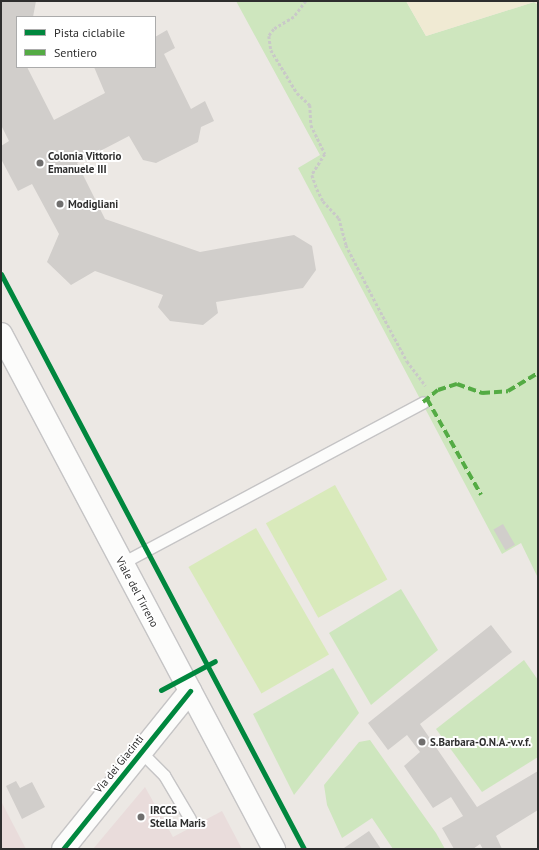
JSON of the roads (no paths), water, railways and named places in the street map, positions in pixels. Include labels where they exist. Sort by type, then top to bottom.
[{"type":"main road","name":"Viale del Tirreno","points":[[1,334],[274,849]]},
{"type":"main road","name":"Via dei Giacinti","points":[[63,849],[190,691]]},
{"type":"lane","points":[[122,563],[423,402]]},
{"type":"lane","points":[[141,752],[164,776],[190,819]]},
{"type":"place","name":"Colonia Vittorio Emanuele III","points":[[40,163]]},
{"type":"place","name":"Modigliani","points":[[60,204]]},
{"type":"place","name":"S.Barbara-O.N.A.-v.v.f.","points":[[422,742]]},
{"type":"place","name":"IRCCS Stella Maris","points":[[141,817]]}]
